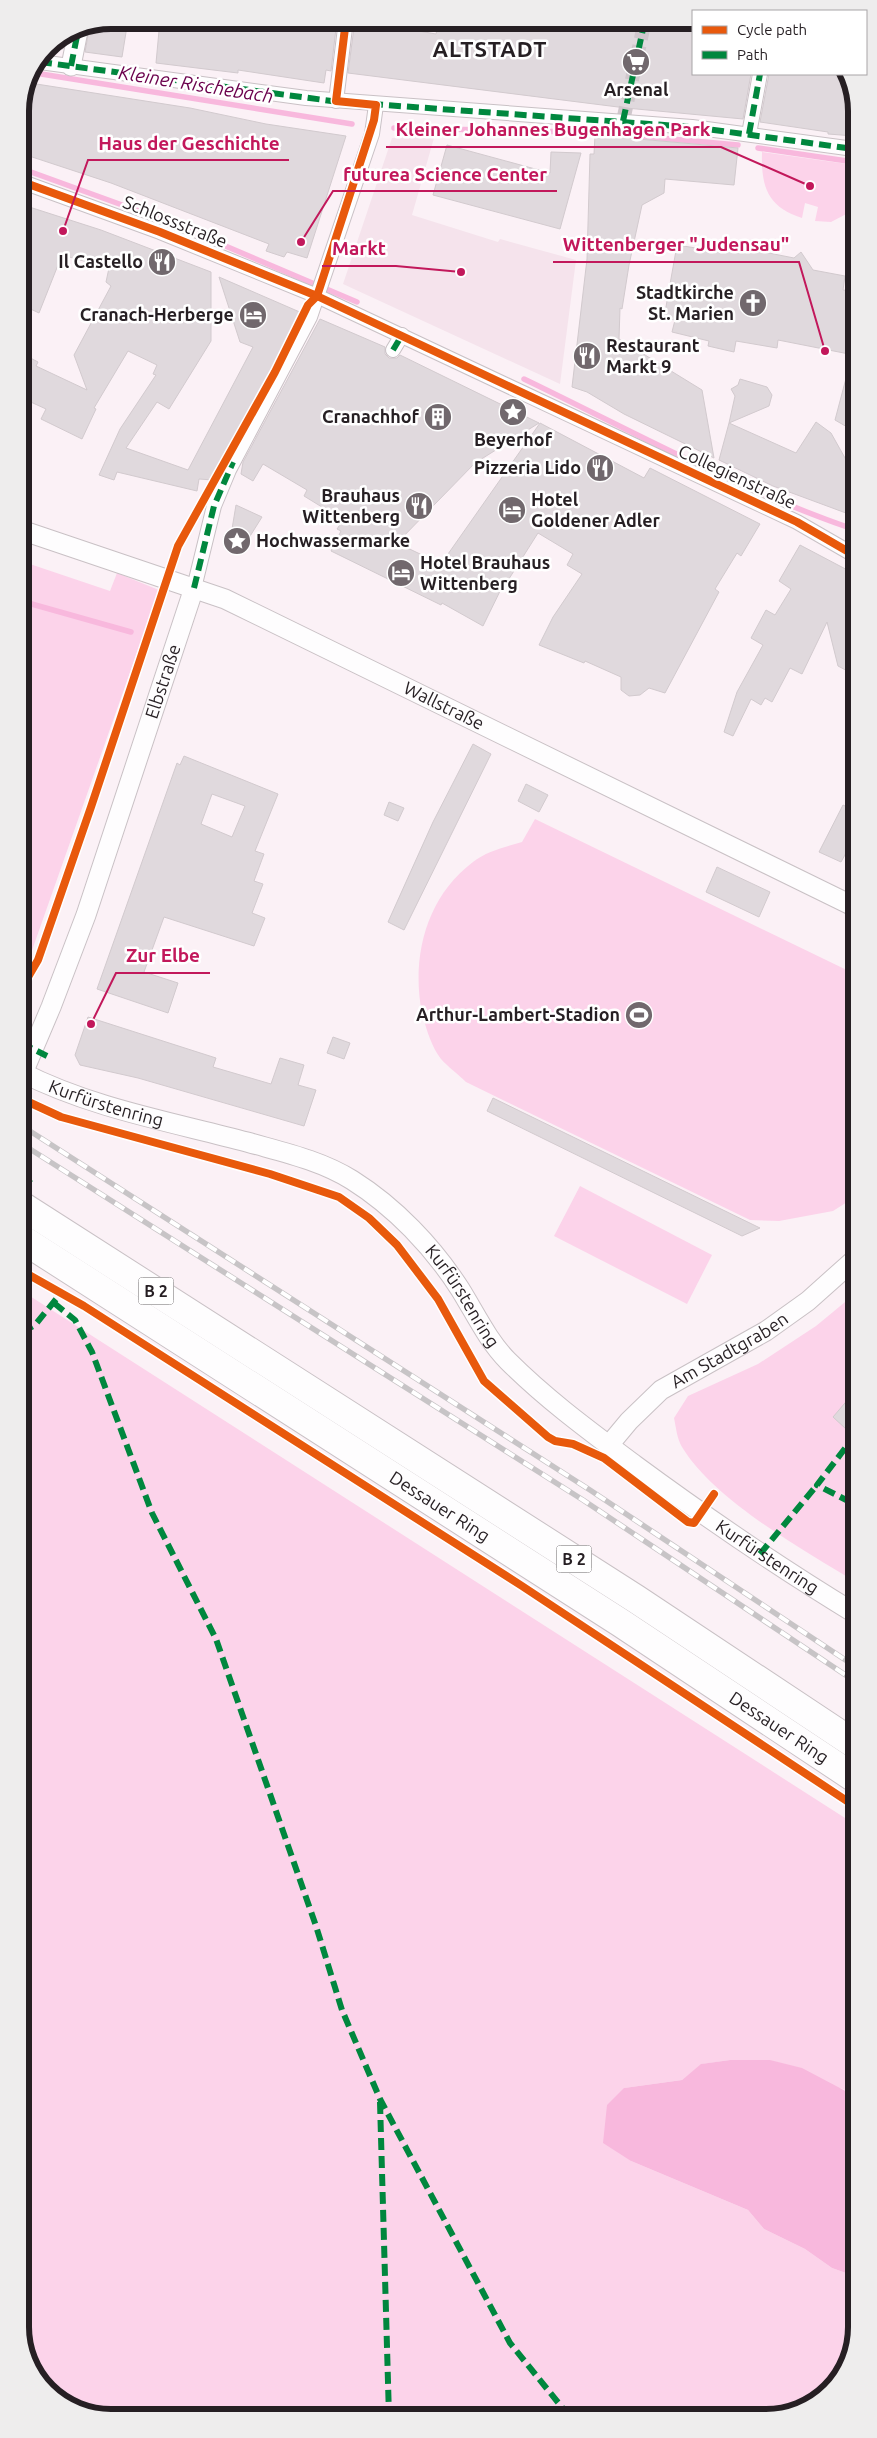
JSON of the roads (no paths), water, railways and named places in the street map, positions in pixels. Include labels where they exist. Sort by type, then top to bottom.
[{"type":"main road","name":"Dessauer Ring","points":[[29,1210],[619,1588],[848,1740]]},
{"type":"main road","name":"Dessauer Ring","points":[[29,1243],[621,1623],[848,1774]]},
{"type":"street","points":[[336,101],[345,29]]},
{"type":"street","points":[[71,66],[77,37]]},
{"type":"street","points":[[45,63],[336,101],[692,127],[848,148]]},
{"type":"street","points":[[749,134],[760,75]]},
{"type":"street","name":"Elbstraße","points":[[29,1057],[51,1007],[86,915],[194,588],[214,506],[229,470],[310,317],[372,134],[376,104]]},
{"type":"street","name":"Schlossstraße","points":[[29,184],[320,289],[402,335]]},
{"type":"street","points":[[394,350],[402,335]]},
{"type":"street","name":"Collegienstraße","points":[[402,335],[797,522],[848,551]]},
{"type":"street","name":"Wallstraße","points":[[29,533],[225,599],[848,904]]},
{"type":"street","name":"Kurfürstenring","points":[[29,1076],[96,1102],[306,1159],[351,1179],[392,1210],[434,1254],[455,1281],[492,1342],[535,1388],[609,1446],[760,1554],[848,1609]]},
{"type":"street","name":"Am Stadtgraben","points":[[609,1446],[629,1421],[661,1390],[766,1331],[808,1301],[848,1267]]},
{"type":"waterway","name":"Kleiner Rischebach","points":[[37,73],[352,124]]},
{"type":"waterway","name":"Kleiner Rischebach","points":[[394,128],[576,132]]},
{"type":"waterway","name":"Kleiner Rischebach","points":[[593,132],[738,145]]},
{"type":"waterway","name":"Kleiner Rischebach","points":[[758,148],[848,161]]},
{"type":"waterway","points":[[29,171],[169,222],[357,302]]},
{"type":"waterway","points":[[524,379],[645,439],[767,496],[848,527]]},
{"type":"waterway","points":[[29,603],[131,632]]},
{"type":"tunnel","points":[[623,121],[643,29]]},
{"type":"railway","points":[[29,1130],[590,1490],[848,1662]]},
{"type":"railway","points":[[29,1148],[583,1500],[848,1677]]},
{"type":"place","name":"Arsenal","points":[[636,62]]},
{"type":"place","name":"Kleiner Johannes Bugenhagen Park","points":[[810,186]]},
{"type":"place","name":"Haus der Geschichte","points":[[63,231]]},
{"type":"place","name":"futurea Science Center","points":[[301,242]]},
{"type":"place","name":"Il Castello","points":[[162,262]]},
{"type":"place","name":"Markt","points":[[461,272]]},
{"type":"place","name":"Stadtkirche St. Marien","points":[[753,303]]},
{"type":"place","name":"Cranach-Herberge","points":[[253,315]]},
{"type":"place","name":"Wittenberger \"Judensau\"","points":[[825,351]]},
{"type":"place","name":"Restaurant Markt 9","points":[[587,356]]},
{"type":"place","name":"Beyerhof","points":[[513,412]]},
{"type":"place","name":"Cranachhof","points":[[438,417]]},
{"type":"place","name":"Pizzeria Lido","points":[[600,468]]},
{"type":"place","name":"Brauhaus Wittenberg","points":[[419,506]]},
{"type":"place","name":"Hotel Goldener Adler","points":[[512,510]]},
{"type":"place","name":"Hochwassermarke","points":[[237,541]]},
{"type":"place","name":"Hotel Brauhaus Wittenberg","points":[[401,573]]},
{"type":"place","name":"Arthur-Lambert-Stadion","points":[[639,1015]]},
{"type":"place","name":"Zur Elbe","points":[[91,1024]]},
{"type":"district","name":"ALTSTADT","points":[[490,49]]}]
